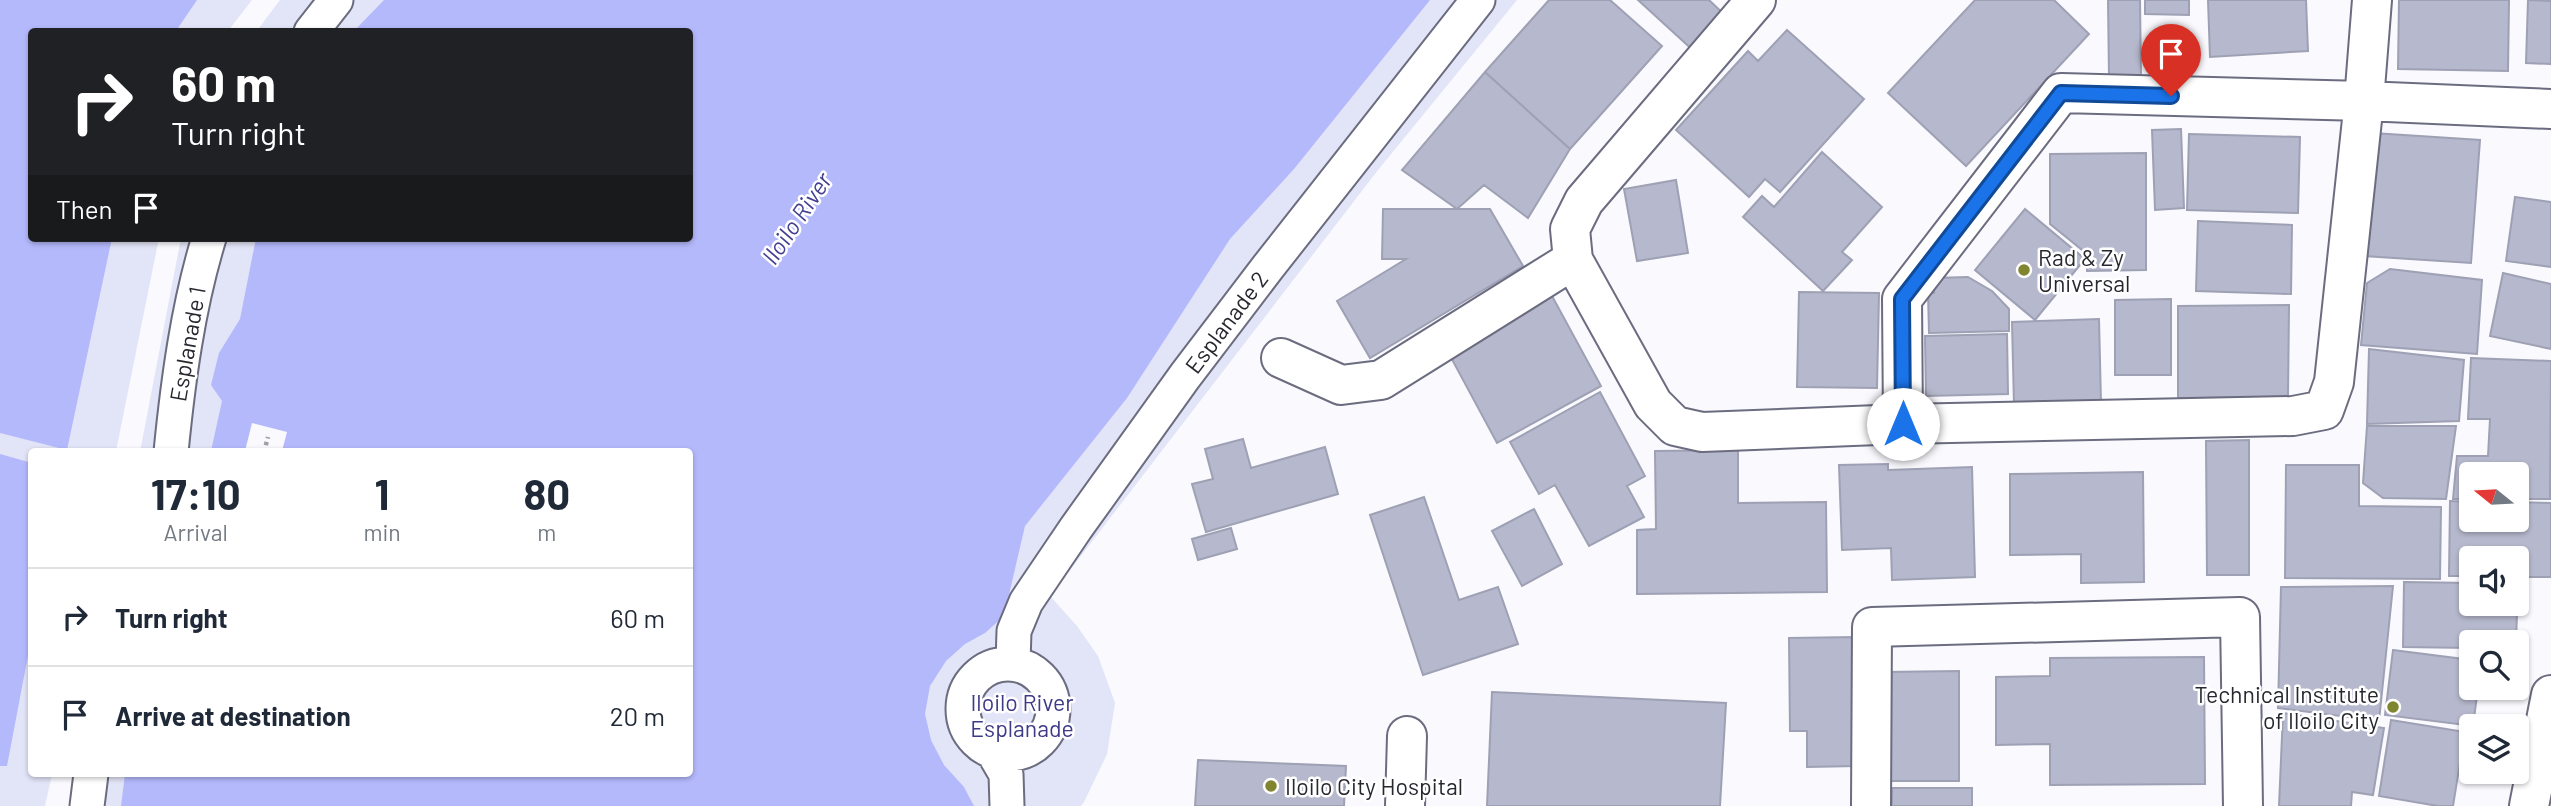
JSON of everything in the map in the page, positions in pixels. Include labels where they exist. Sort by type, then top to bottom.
[{"type":"street","points":[[314,28],[336,0]]},
{"type":"street","name":"Esplanade 2","points":[[1013,663],[1014,631],[1026,602],[1076,528],[1185,376],[1478,0]]},
{"type":"street","points":[[1756,0],[1584,201],[1570,229],[1573,260],[1653,404],[1675,426],[1702,432],[1903,424],[2293,416],[2324,410],[2334,382],[2372,0]]},
{"type":"street","points":[[1903,424],[1902,299],[2061,93],[2551,109]]},
{"type":"street","name":"Esplanade 1","points":[[171,448],[193,305],[208,242]]},
{"type":"street","points":[[1281,358],[1341,385],[1381,380],[1573,260]]},
{"type":"street","points":[[1871,806],[1872,627],[2240,617],[2243,806]]},
{"type":"street","points":[[1013,663],[1027,667],[1039,676],[1048,688],[1053,703],[1052,719],[1046,733],[1036,744],[1023,752],[993,752],[980,745],[970,734],[962,706],[973,679],[998,664],[1013,663]]},
{"type":"street","points":[[2529,806],[2551,695]]},
{"type":"street","points":[[1405,806],[1407,736]]},
{"type":"street","points":[[993,752],[1006,774],[1007,806]]},
{"type":"street","points":[[87,806],[91,777]]},
{"type":"street","points":[[2544,806],[2551,800]]},
{"type":"path","points":[[265,448],[268,437]]},
{"type":"green space","points":[[0,0],[252,0],[230,28],[28,28],[28,242],[158,242],[117,448],[28,448],[28,777],[51,777],[45,806],[0,806]]},
{"type":"green space","points":[[280,0],[443,0],[386,28],[259,28]]},
{"type":"green space","name":"Iloilo River Esplanade","points":[[1391,0],[1517,0],[1378,170],[1050,596],[1077,626],[1098,656],[1115,703],[1107,754],[1084,802],[1081,806],[888,806],[909,651],[1001,551]]},
{"type":"green space","points":[[180,242],[278,242],[215,448],[141,448]]},
{"type":"green space","points":[[80,777],[179,777],[172,806],[75,806]]},
{"type":"water","points":[[0,0],[197,0],[178,28],[28,28],[28,242],[111,242],[67,448],[0,433]]},
{"type":"water","name":"Iloilo River","points":[[384,0],[1430,0],[1294,169],[1230,239],[1127,398],[1025,526],[1004,616],[946,661],[930,686],[925,714],[931,740],[944,765],[964,787],[974,806],[121,806],[125,777],[693,777],[693,448],[212,448],[222,401],[211,385],[219,353],[240,319],[255,242],[693,242],[693,28],[357,28]]},
{"type":"water","points":[[0,454],[28,462],[28,656],[7,766],[0,766]]},
{"type":"pier","points":[[252,423],[287,432],[283,448],[246,448]]},
{"type":"building","points":[[1549,0],[1610,0],[1662,46],[1570,149],[1485,72]]},
{"type":"building","points":[[1638,0],[1709,0],[1727,17],[1696,53]]},
{"type":"building","points":[[1975,0],[2054,0],[2089,34],[1966,166],[1888,93]]},
{"type":"building","points":[[2108,0],[2140,0],[2141,75],[2109,77]]},
{"type":"building","points":[[2145,0],[2189,0],[2189,15],[2145,14]]},
{"type":"building","points":[[2208,0],[2306,0],[2308,51],[2210,57]]},
{"type":"building","points":[[2399,0],[2509,0],[2508,71],[2398,69]]},
{"type":"building","points":[[2528,0],[2551,1],[2551,64],[2526,63]]},
{"type":"building","points":[[1787,30],[1864,99],[1780,192],[1765,179],[1749,197],[1676,130],[1748,51],[1758,61]]},
{"type":"building","points":[[1485,72],[1570,149],[1528,218],[1484,185],[1457,209],[1402,170]]},
{"type":"building","points":[[2181,129],[2184,208],[2155,210],[2152,130]]},
{"type":"building","points":[[2373,133],[2480,140],[2471,263],[2364,256]]},
{"type":"building","points":[[2189,134],[2300,137],[2298,213],[2187,210]]},
{"type":"building","points":[[1822,152],[1882,207],[1842,252],[1852,260],[1823,291],[1743,217],[1762,196],[1774,207]]},
{"type":"building","points":[[2146,153],[2146,270],[2087,271],[2087,254],[2050,224],[2050,154]]},
{"type":"building","points":[[1676,180],[1688,253],[1637,261],[1624,189]]},
{"type":"building","points":[[2515,197],[2551,202],[2551,267],[2506,261]]},
{"type":"building","points":[[1383,209],[1490,209],[1523,266],[1370,358],[1337,301],[1406,259],[1382,259]]},
{"type":"building","points":[[2025,209],[2085,259],[2035,320],[1975,270]]},
{"type":"building","points":[[2198,221],[2292,225],[2291,294],[2196,291]]},
{"type":"building","points":[[2390,269],[2482,280],[2477,354],[2361,345],[2367,283]]},
{"type":"building","points":[[2503,273],[2551,284],[2551,349],[2490,336]]},
{"type":"building","points":[[1968,277],[1992,291],[2009,309],[2009,331],[1929,333],[1928,293],[1934,293],[1934,278]]},
{"type":"building","points":[[1799,292],[1879,293],[1877,388],[1797,387]]},
{"type":"building","points":[[1552,296],[1601,386],[1497,443],[1448,352]]},
{"type":"building","points":[[2171,299],[2171,375],[2115,375],[2115,300]]},
{"type":"building","points":[[2289,305],[2288,397],[2178,398],[2178,306]]},
{"type":"building","points":[[2099,319],[2101,403],[2014,405],[2012,322]]},
{"type":"building","points":[[2007,334],[2008,394],[1926,396],[1925,336]]},
{"type":"building","points":[[2369,349],[2464,360],[2459,421],[2367,424]]},
{"type":"building","points":[[2471,358],[2551,361],[2550,499],[2529,499],[2529,462],[2459,462],[2459,499],[2453,499],[2457,456],[2488,456],[2490,419],[2468,419]]},
{"type":"building","points":[[1600,392],[1645,476],[1627,486],[1644,517],[1589,546],[1555,485],[1539,494],[1510,442]]},
{"type":"building","points":[[2367,426],[2456,426],[2446,499],[2383,498],[2363,483]]},
{"type":"building","points":[[1243,439],[1251,468],[1325,447],[1338,494],[1206,532],[1192,484],[1213,479],[1205,449]]},
{"type":"building","points":[[2249,440],[2249,575],[2207,575],[2206,441]]},
{"type":"building","points":[[1738,450],[1738,503],[1826,502],[1827,592],[1637,594],[1637,530],[1656,529],[1655,451]]},
{"type":"building","points":[[1888,464],[1888,470],[1972,467],[1975,577],[1892,580],[1891,548],[1842,550],[1839,465]]},
{"type":"building","points":[[2286,465],[2359,465],[2359,506],[2441,507],[2440,579],[2285,578]]},
{"type":"building","points":[[2143,472],[2144,582],[2081,583],[2081,554],[2010,555],[2010,474]]},
{"type":"building","points":[[1424,497],[1459,600],[1498,587],[1518,644],[1423,675],[1370,515]]},
{"type":"building","points":[[2450,501],[2459,501],[2459,532],[2529,532],[2529,502],[2551,503],[2551,577],[2529,577],[2529,546],[2459,546],[2459,576],[2449,576]]},
{"type":"building","points":[[1534,509],[1562,564],[1522,586],[1492,531]]},
{"type":"building","points":[[1231,528],[1237,549],[1198,560],[1192,539]]},
{"type":"building","points":[[2404,582],[2459,583],[2459,616],[2517,616],[2516,630],[2459,630],[2459,648],[2403,647]]},
{"type":"building","points":[[2393,586],[2379,721],[2278,708],[2281,587]]},
{"type":"building","points":[[1856,637],[1857,766],[1807,767],[1807,731],[1790,731],[1789,638]]},
{"type":"building","points":[[2393,650],[2459,658],[2459,700],[2476,700],[2475,714],[2459,714],[2459,724],[2385,715]]},
{"type":"building","points":[[2204,657],[2205,784],[2050,785],[2050,744],[1996,745],[1996,677],[2050,676],[2050,658]]},
{"type":"building","points":[[1959,671],[1959,781],[1884,781],[1884,672]]},
{"type":"building","points":[[1492,692],[1726,703],[1720,806],[1487,806]]},
{"type":"building","points":[[2283,713],[2384,728],[2373,795],[2352,792],[2351,806],[2279,806]]},
{"type":"building","points":[[2391,720],[2459,731],[2459,769],[2453,806],[2379,796]]},
{"type":"building","name":"Iloilo City Hospital","points":[[1198,760],[1346,766],[1344,806],[1195,806]]},
{"type":"building","points":[[1892,788],[1972,788],[1972,806],[1892,806]]},
{"type":"place","name":"Rad & Zy Universal","points":[[2024,270]]},
{"type":"place","name":"Technical Institute of Iloilo City","points":[[2393,707]]},
{"type":"place","name":"Iloilo City Hospital","points":[[1271,786]]},
{"type":"route","points":[[1903,424],[1902,299],[2061,93],[2171,96]]}]
